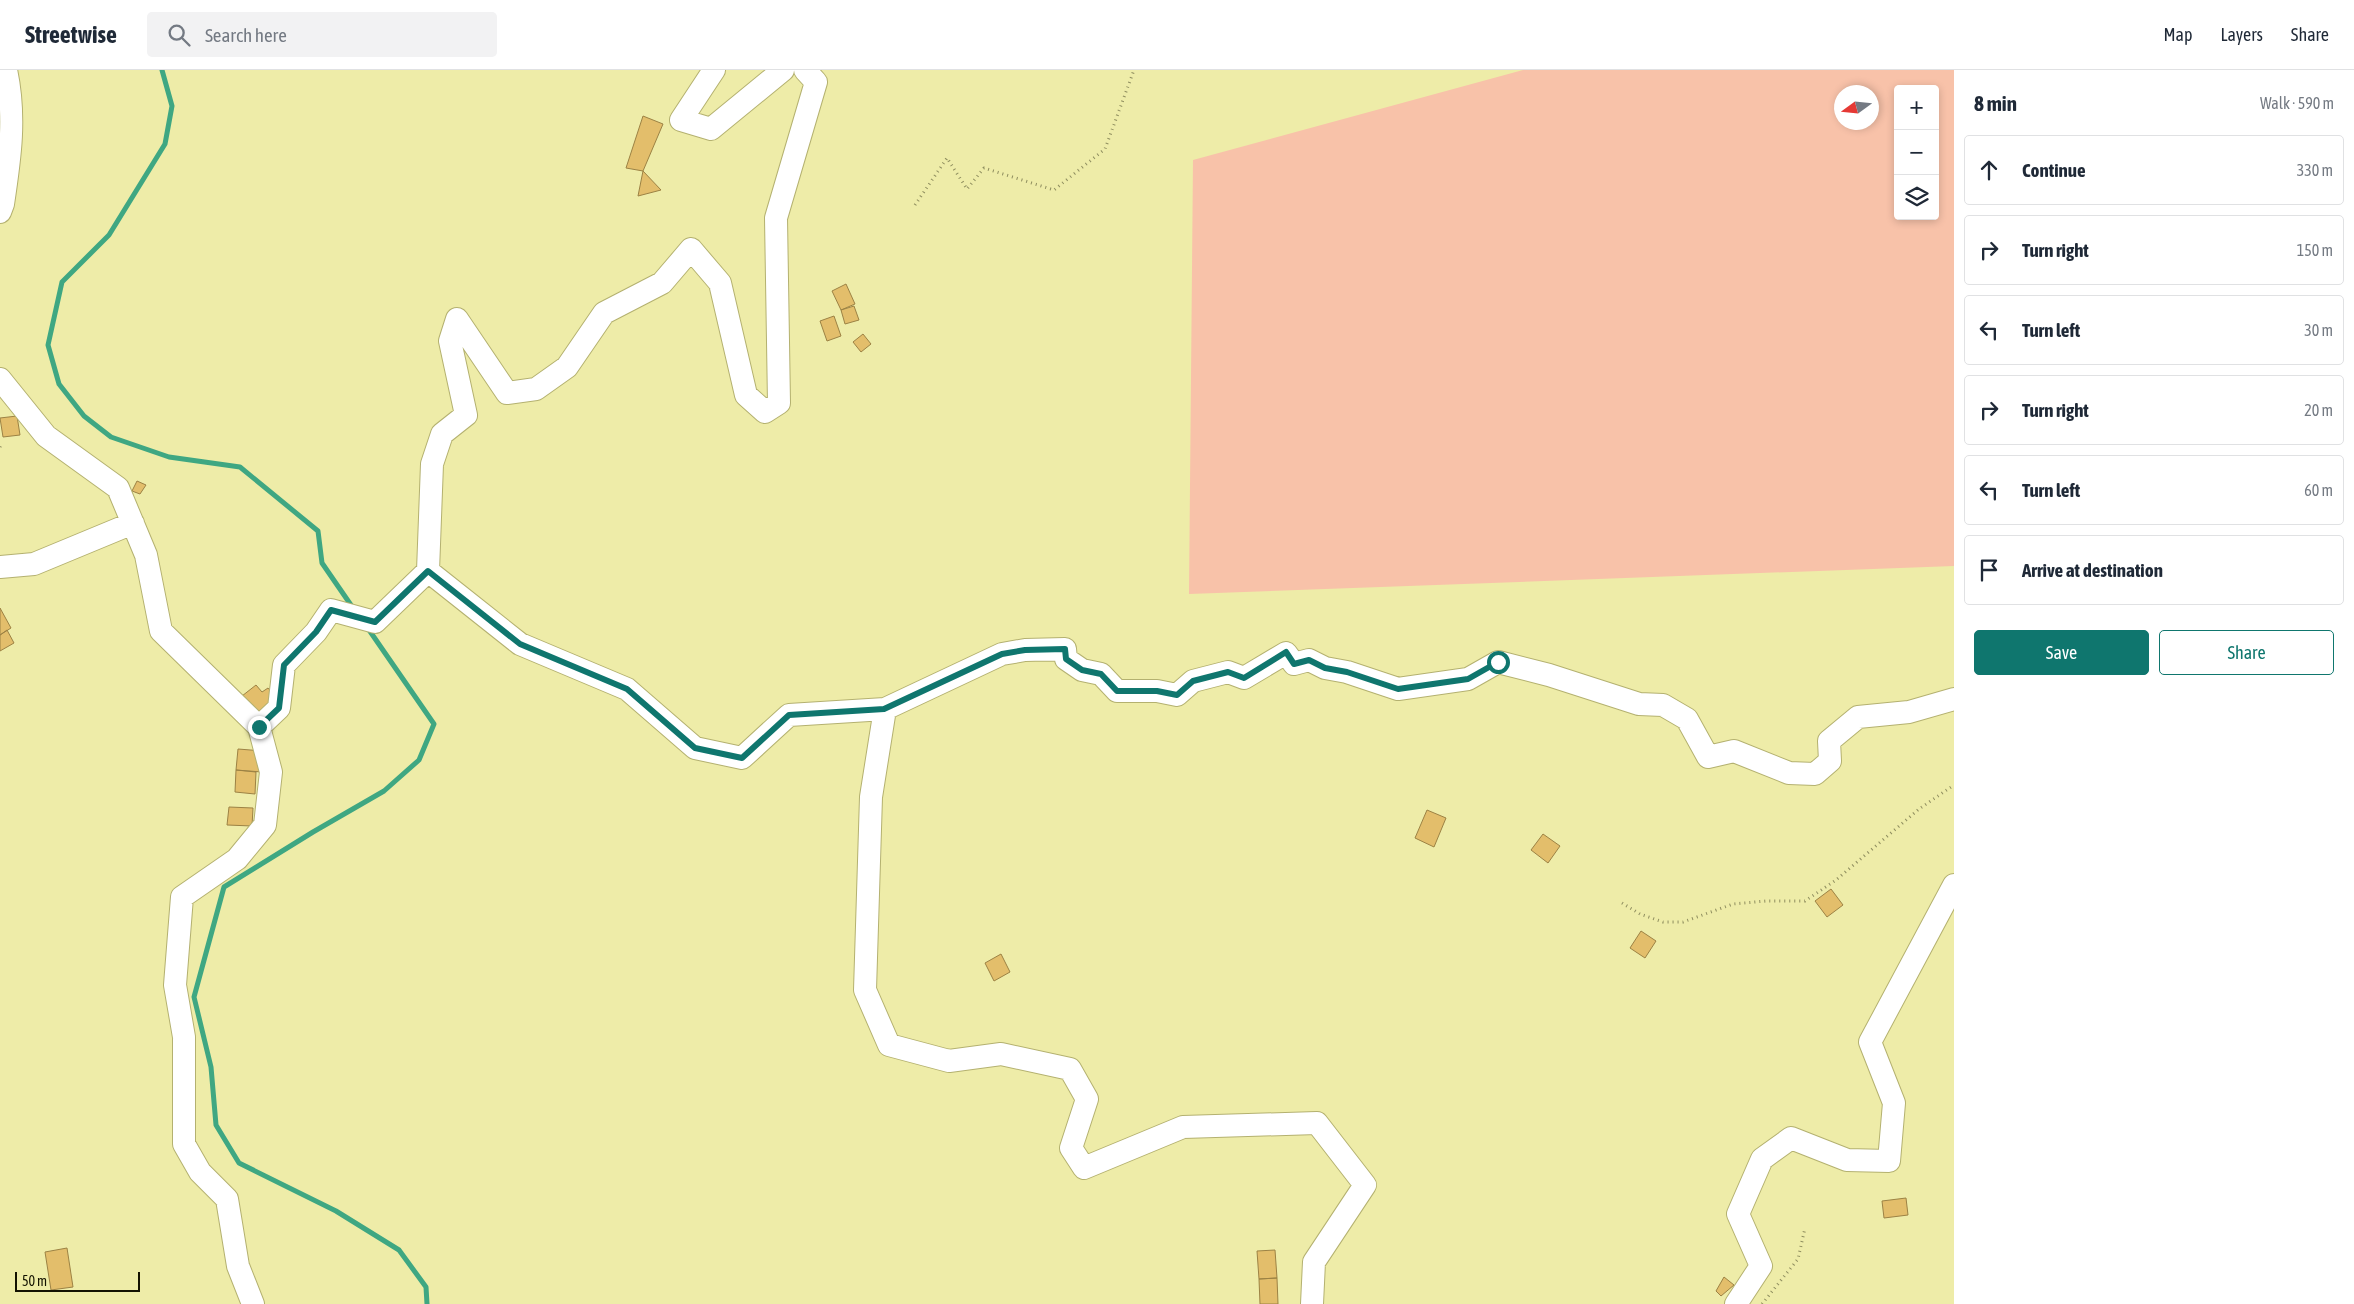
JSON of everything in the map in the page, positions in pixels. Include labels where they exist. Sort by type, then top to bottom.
[{"type":"street","points":[[0,212],[4,204],[12,145],[11,93],[6,70]]},
{"type":"street","points":[[714,70],[681,120],[711,129],[783,70]]},
{"type":"street","points":[[259,727],[279,708],[284,665],[316,632],[331,610],[375,622],[428,571],[432,464],[442,434],[466,415],[450,341],[457,319],[507,393],[536,389],[567,367],[604,313],[662,283],[691,250],[720,284],[746,395],[765,412],[779,403],[776,218],[816,82],[805,70]]},
{"type":"street","points":[[0,379],[46,436],[118,488],[146,555],[161,631],[259,727],[271,772],[265,825],[236,859],[182,897],[175,985],[184,1037],[184,1144],[200,1172],[227,1200],[238,1266],[253,1304]]},
{"type":"street","points":[[0,567],[34,564],[133,523]]},
{"type":"street","points":[[428,571],[520,644],[627,689],[695,748],[742,758],[789,715],[884,709],[1002,654],[1025,650],[1065,649],[1066,659],[1082,670],[1101,674],[1117,691],[1157,691],[1177,695],[1193,681],[1228,672],[1244,678],[1286,652],[1294,664],[1309,660],[1325,668],[1347,672],[1398,689],[1468,679],[1498,662],[1549,675],[1639,704],[1663,705],[1687,720],[1708,757],[1734,751],[1789,773],[1815,774],[1830,760],[1829,741],[1858,716],[1909,712],[1954,699]]},
{"type":"street","points":[[884,709],[871,797],[865,990],[889,1045],[949,1062],[1001,1054],[1070,1069],[1086,1099],[1071,1148],[1084,1168],[1183,1127],[1317,1123],[1365,1185],[1314,1262],[1312,1304]]},
{"type":"street","points":[[1736,1304],[1761,1266],[1738,1214],[1762,1159],[1791,1138],[1847,1160],[1889,1161],[1894,1103],[1870,1042],[1954,885]]},
{"type":"path","points":[[915,205],[947,158],[967,189],[984,168],[1054,190],[1105,149],[1134,70]]},
{"type":"path","points":[[1622,903],[1640,914],[1663,922],[1683,922],[1733,904],[1766,901],[1804,901],[1836,880],[1919,808],[1954,785]]},
{"type":"path","points":[[1762,1304],[1798,1259],[1806,1228]]},
{"type":"shaded area","points":[[1523,70],[1954,70],[1954,566],[1189,594],[1193,160]]},
{"type":"building","points":[[643,116],[663,124],[643,171],[626,168]]},
{"type":"building","points":[[643,171],[661,190],[638,196]]},
{"type":"building","points":[[846,284],[855,304],[841,310],[832,291]]},
{"type":"building","points":[[854,306],[859,320],[845,324],[841,310]]},
{"type":"building","points":[[834,316],[841,336],[827,341],[820,321]]},
{"type":"building","points":[[863,334],[871,344],[861,352],[853,342]]},
{"type":"building","points":[[17,416],[20,435],[3,437],[0,418]]},
{"type":"building","points":[[137,481],[146,485],[140,494],[132,491]]},
{"type":"building","points":[[0,608],[11,628],[0,635]]},
{"type":"building","points":[[7,630],[14,643],[0,651],[0,635]]},
{"type":"building","points":[[256,685],[262,692],[268,688],[280,702],[259,718],[242,696]]},
{"type":"building","points":[[238,749],[263,751],[262,772],[236,770]]},
{"type":"building","points":[[236,770],[256,772],[255,794],[235,792]]},
{"type":"building","points":[[229,807],[253,808],[252,826],[227,825]]},
{"type":"building","points":[[1427,810],[1446,818],[1434,847],[1415,838]]},
{"type":"building","points":[[1543,834],[1560,846],[1548,863],[1531,850]]},
{"type":"building","points":[[1831,889],[1843,905],[1827,917],[1815,901]]},
{"type":"building","points":[[1641,931],[1656,941],[1645,958],[1630,948]]},
{"type":"building","points":[[1001,954],[1010,972],[994,981],[985,963]]},
{"type":"building","points":[[1906,1198],[1908,1215],[1884,1218],[1882,1201]]},
{"type":"building","points":[[67,1248],[73,1287],[51,1290],[45,1252]]},
{"type":"building","points":[[1275,1250],[1277,1278],[1259,1279],[1257,1251]]},
{"type":"building","points":[[1724,1277],[1734,1285],[1721,1296],[1716,1291]]},
{"type":"building","points":[[1277,1278],[1278,1304],[1260,1304],[1259,1279]]},
{"type":"waterway","points":[[162,70],[172,106],[165,144],[109,235],[62,282],[48,345],[59,384],[84,416],[111,437],[169,457],[240,467],[318,531],[322,563],[353,608]]},
{"type":"waterway","points":[[367,627],[434,724],[419,760],[384,791],[224,887],[194,997],[211,1067],[216,1125],[239,1163],[336,1211],[399,1250],[426,1287],[427,1304]]},
{"type":"route","points":[[259,727],[279,708],[284,665],[316,632],[331,610],[375,622],[428,571],[520,644],[627,689],[695,748],[742,758],[789,715],[884,709],[1002,654],[1025,650],[1065,649],[1066,659],[1082,670],[1101,674],[1117,691],[1157,691],[1177,695],[1193,681],[1228,672],[1244,678],[1286,652],[1294,664],[1309,660],[1325,668],[1347,672],[1398,689],[1468,679],[1498,662]]}]
